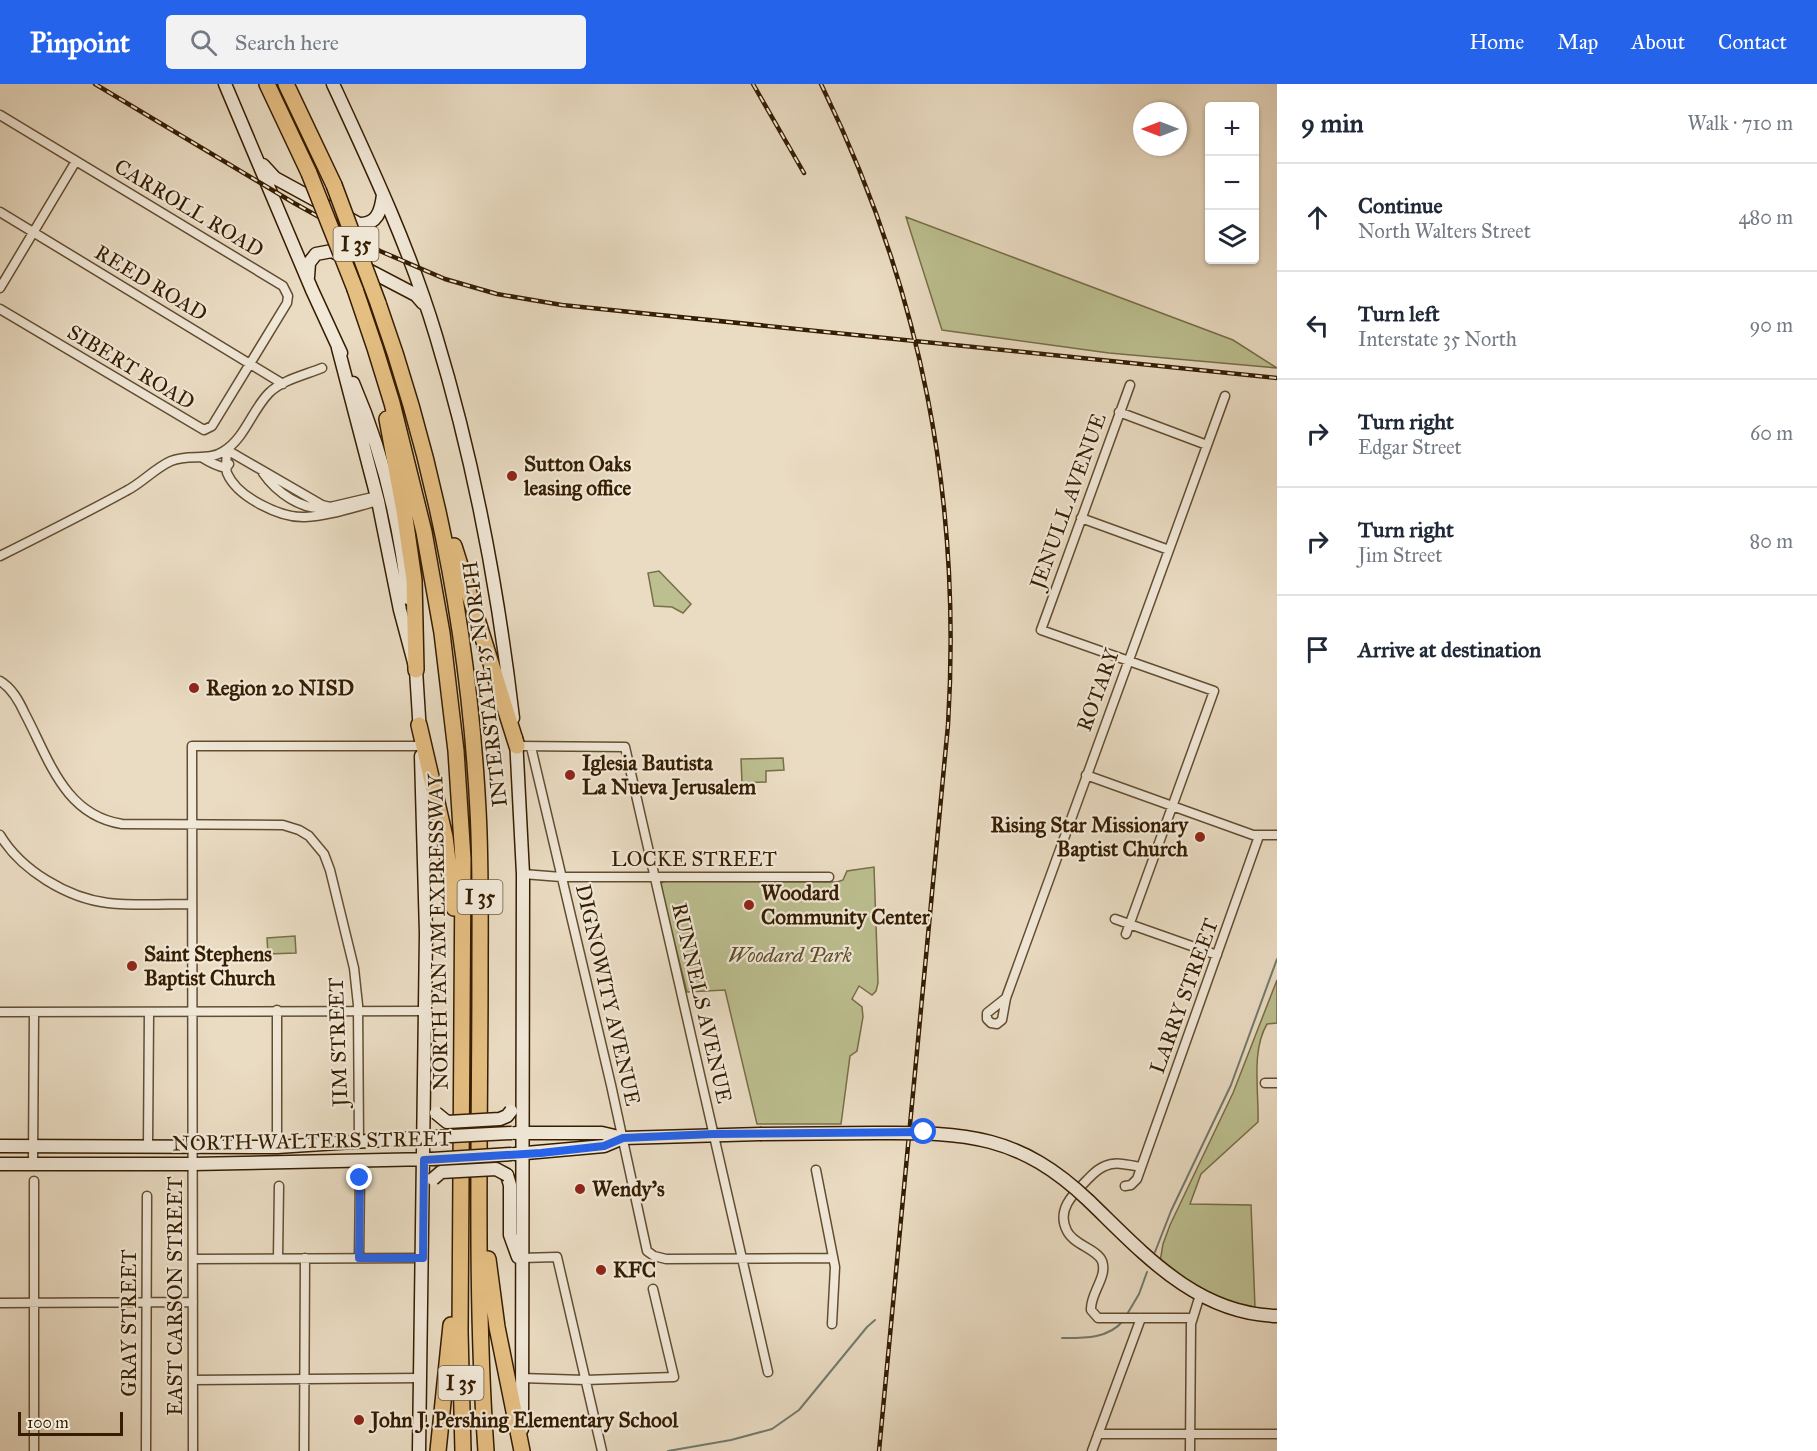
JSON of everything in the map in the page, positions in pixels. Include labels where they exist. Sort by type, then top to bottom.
[{"type":"highway","name":"NORTH PAN AM EXPRESSWAY","points":[[267,84],[309,173],[355,289],[392,403],[424,532],[442,633],[456,751],[463,859],[460,1332],[463,1451]]},
{"type":"highway","name":"NORTH PAN AM EXPRESSWAY","points":[[286,84],[334,185],[395,351],[417,426],[441,526],[459,623],[472,724],[480,860],[480,1349],[486,1451]]},
{"type":"highway","points":[[362,310],[384,404],[408,535],[414,580],[416,670]]},
{"type":"highway","points":[[395,351],[419,407],[457,558],[524,746]]},
{"type":"highway","points":[[419,725],[450,868],[461,1025]]},
{"type":"highway","points":[[438,1451],[452,1322],[462,1176]]},
{"type":"highway","points":[[480,1178],[492,1299],[523,1451]]},
{"type":"main road","points":[[225,84],[360,399],[393,511],[406,580],[416,670],[421,746],[426,919],[425,1084],[428,1159],[423,1218],[419,1451]]},
{"type":"main road","name":"INTERSTATE 35 NORTH","points":[[333,84],[369,161],[407,252],[439,345],[469,458],[489,550],[524,746],[522,1090],[517,1133],[523,1451]]},
{"type":"main road","points":[[257,157],[275,178],[359,224],[373,221],[381,207],[382,195]]},
{"type":"main road","points":[[307,279],[309,263],[316,254],[332,250],[416,295],[426,306]]},
{"type":"main road","points":[[338,348],[377,499],[400,610],[416,670]]},
{"type":"main road","points":[[425,1084],[436,1113],[447,1122],[500,1119],[511,1111],[522,1090]]},
{"type":"main road","name":"NORTH WALTERS STREET","points":[[0,1146],[277,1147],[517,1133],[602,1133],[623,1138],[713,1134],[924,1132],[973,1137],[1010,1148],[1043,1164],[1072,1185],[1153,1263],[1180,1284],[1229,1307],[1267,1316],[1277,1316]]},
{"type":"main road","name":"NORTH WALTERS STREET","points":[[0,1164],[193,1164],[428,1159],[604,1146],[623,1138]]},
{"type":"main road","points":[[423,1218],[433,1179],[441,1172],[496,1169],[507,1175],[510,1185],[510,1235],[521,1262]]},
{"type":"street","name":"CARROLL ROAD","points":[[0,115],[286,289],[287,303],[250,364]]},
{"type":"street","points":[[0,288],[76,161]]},
{"type":"street","name":"REED ROAD","points":[[0,212],[283,384]]},
{"type":"street","name":"SIBERT ROAD","points":[[0,309],[204,430],[212,426],[250,364]]},
{"type":"street","points":[[203,458],[227,450],[270,392],[283,384],[322,368]]},
{"type":"street","name":"JENULL AVENUE","points":[[1128,660],[1041,630],[1130,385]]},
{"type":"street","name":"ROTARY","points":[[1006,998],[1225,396]]},
{"type":"street","points":[[1119,412],[1207,445]]},
{"type":"street","points":[[226,468],[236,455],[237,439]]},
{"type":"street","points":[[227,450],[227,474],[243,494],[284,514],[303,517],[318,516],[377,499]]},
{"type":"street","points":[[227,450],[261,470],[273,487],[307,507],[316,509],[377,499]]},
{"type":"street","points":[[0,556],[129,490],[173,459],[192,456],[226,468]]},
{"type":"street","points":[[1081,518],[1169,550]]},
{"type":"street","points":[[1126,934],[1214,692],[1128,660]]},
{"type":"street","points":[[0,681],[7,685],[20,704],[56,776],[71,798],[87,812],[104,820],[122,824],[192,824]]},
{"type":"street","name":"EAST CARSON STREET","points":[[193,1451],[192,746],[421,746]]},
{"type":"street","name":"RUNNELS AVENUE","points":[[524,746],[625,747],[768,1372]]},
{"type":"street","name":"DIGNOWITY AVENUE","points":[[524,746],[561,877],[623,1138],[646,1251],[666,1259],[743,1259]]},
{"type":"street","points":[[1086,774],[1258,836],[1273,836]]},
{"type":"street","name":"JIM STREET","points":[[192,824],[283,825],[309,836],[324,854],[330,870],[357,983],[359,1141]]},
{"type":"street","points":[[0,835],[11,850],[26,864],[52,883],[76,895],[108,903],[192,904]]},
{"type":"street","name":"LARRY STREET","points":[[1125,1186],[1131,1185],[1137,1179],[1218,955],[1258,836]]},
{"type":"street","name":"LOCKE STREET","points":[[523,874],[561,877],[829,877]]},
{"type":"street","points":[[1115,919],[1218,955]]},
{"type":"street","points":[[277,1010],[277,1147]]},
{"type":"street","points":[[0,1012],[425,1011]]},
{"type":"street","points":[[33,1164],[34,1012]]},
{"type":"street","points":[[148,1146],[149,1012]]},
{"type":"street","points":[[1265,1083],[1277,1083]]},
{"type":"street","points":[[1141,1167],[1118,1163],[1102,1167],[1072,1194],[1065,1205],[1064,1222],[1070,1236],[1098,1255],[1102,1261],[1102,1273],[1091,1304],[1092,1313],[1098,1318],[1192,1318]]},
{"type":"street","points":[[816,1170],[835,1273],[832,1324]]},
{"type":"street","points":[[359,1258],[360,1178]]},
{"type":"street","points":[[34,1181],[34,1451]]},
{"type":"street","points":[[278,1258],[279,1186]]},
{"type":"street","name":"GRAY STREET","points":[[146,1451],[147,1196]]},
{"type":"street","points":[[521,1262],[557,1257],[602,1451]]},
{"type":"street","points":[[304,1451],[305,1258]]},
{"type":"street","points":[[193,1259],[423,1258]]},
{"type":"street","points":[[743,1259],[833,1258]]},
{"type":"street","points":[[521,1378],[585,1380],[674,1377],[653,1289]]},
{"type":"street","points":[[1190,1451],[1192,1318],[1200,1295]]},
{"type":"street","points":[[0,1303],[193,1302]]},
{"type":"street","points":[[1092,1451],[1136,1318]]},
{"type":"street","points":[[193,1380],[419,1378]]},
{"type":"street","points":[[1098,1434],[1277,1434]]},
{"type":"green space","points":[[906,217],[1233,340],[1277,368],[1109,353],[942,330]]},
{"type":"green space","points":[[659,571],[691,604],[683,613],[672,607],[654,606],[648,573]]},
{"type":"green space","points":[[783,758],[784,770],[766,771],[766,782],[742,783],[741,759]]},
{"type":"green space","name":"Woodard Park","points":[[874,867],[878,983],[872,995],[859,986],[852,999],[862,1007],[863,1017],[857,1051],[850,1056],[841,1124],[757,1124],[725,990],[687,992],[660,885],[666,881],[837,882],[843,880],[847,871]]},
{"type":"green space","points":[[295,936],[296,953],[268,954],[267,938]]},
{"type":"green space","points":[[1277,980],[1277,1023],[1267,1024],[1257,1059],[1258,1122],[1201,1174],[1190,1204],[1251,1205],[1255,1307],[1232,1302],[1202,1290],[1160,1262],[1163,1244],[1170,1225],[1233,1093]]},
{"type":"waterway","points":[[1155,1252],[1171,1211],[1231,1085],[1277,959]]},
{"type":"waterway","points":[[1126,1316],[1139,1294],[1147,1272]]},
{"type":"waterway","points":[[668,1451],[731,1440],[772,1429],[799,1410],[875,1320]]},
{"type":"waterway","points":[[1062,1338],[1103,1334],[1123,1321]]},
{"type":"railway","points":[[95,84],[294,203],[380,251],[445,279],[497,294],[562,305],[1277,378]]},
{"type":"railway","points":[[753,84],[804,173]]},
{"type":"railway","points":[[821,84],[856,161],[885,239],[909,317],[927,396],[940,476],[948,557],[951,640],[948,725],[879,1451]]},
{"type":"place","name":"Sutton Oaks leasing office","points":[[512,476]]},
{"type":"place","name":"Region 20 NISD","points":[[194,688]]},
{"type":"place","name":"Iglesia Bautista La Nueva Jerusalem","points":[[570,775]]},
{"type":"place","name":"Rising Star Missionary Baptist Church","points":[[1200,837]]},
{"type":"place","name":"Woodard Community Center","points":[[749,905]]},
{"type":"place","name":"Saint Stephens Baptist Church","points":[[132,966]]},
{"type":"place","name":"Wendy's","points":[[580,1189]]},
{"type":"place","name":"KFC","points":[[601,1270]]},
{"type":"place","name":"John J. Pershing Elementary School","points":[[359,1420]]},
{"type":"route","points":[[360,1178],[359,1258],[423,1258],[424,1160],[541,1153],[604,1146],[623,1138],[713,1134],[924,1132]]}]
